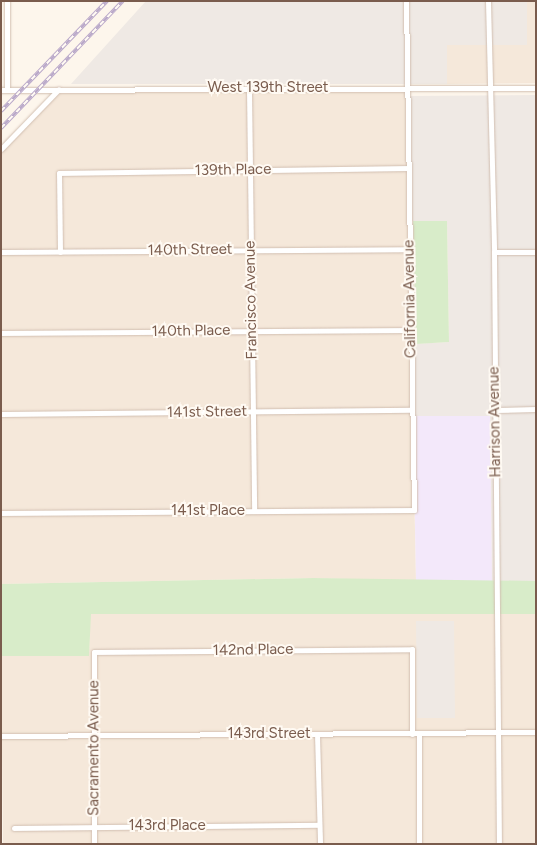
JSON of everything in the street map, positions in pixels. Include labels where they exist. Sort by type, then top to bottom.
[{"type":"street","points":[[4,90],[7,1]]},
{"type":"street","name":"California Avenue","points":[[406,1],[414,510]]},
{"type":"street","name":"Harrison Avenue","points":[[488,1],[494,252],[499,844]]},
{"type":"street","name":"Francisco Avenue","points":[[249,88],[254,511]]},
{"type":"street","name":"West 139th Street","points":[[4,90],[536,88]]},
{"type":"street","points":[[1,149],[59,89]]},
{"type":"street","name":"139th Place","points":[[60,252],[59,173],[408,168]]},
{"type":"street","name":"140th Street","points":[[1,252],[409,249]]},
{"type":"street","points":[[494,252],[536,252]]},
{"type":"street","name":"140th Place","points":[[1,333],[411,330]]},
{"type":"street","points":[[495,410],[536,409]]},
{"type":"street","name":"141st Street","points":[[1,414],[412,410]]},
{"type":"street","name":"141st Place","points":[[1,513],[414,510]]},
{"type":"street","name":"142nd Place","points":[[94,652],[412,649],[412,734]]},
{"type":"street","name":"Sacramento Avenue","points":[[94,652],[94,844]]},
{"type":"street","name":"143rd Street","points":[[1,736],[536,732]]},
{"type":"street","points":[[317,734],[320,844]]},
{"type":"street","points":[[419,734],[419,844]]},
{"type":"street","name":"143rd Place","points":[[14,828],[319,825]]},
{"type":"shaded area","points":[[146,1],[527,1],[527,45],[447,45],[447,84],[71,84]]},
{"type":"shaded area","points":[[527,1],[536,1],[536,83],[447,84],[447,45],[527,45]]},
{"type":"shaded area","points":[[59,89],[406,89],[416,581],[313,578],[1,584],[1,150]]},
{"type":"shaded area","points":[[536,95],[536,581],[492,581],[490,416],[413,416],[411,344],[449,342],[447,221],[409,221],[407,96]]},
{"type":"shaded area","points":[[413,416],[490,416],[492,581],[416,581]]},
{"type":"shaded area","points":[[416,612],[536,614],[536,844],[3,844],[1,656],[89,656],[90,614]]},
{"type":"shaded area","points":[[416,621],[454,621],[455,718],[417,718]]},
{"type":"green space","points":[[413,221],[447,221],[449,342],[416,344]]},
{"type":"green space","points":[[313,578],[536,581],[536,614],[91,614],[89,656],[1,656],[1,584]]},
{"type":"railway","points":[[1,111],[107,1]]},
{"type":"railway","points":[[1,128],[123,1]]}]
